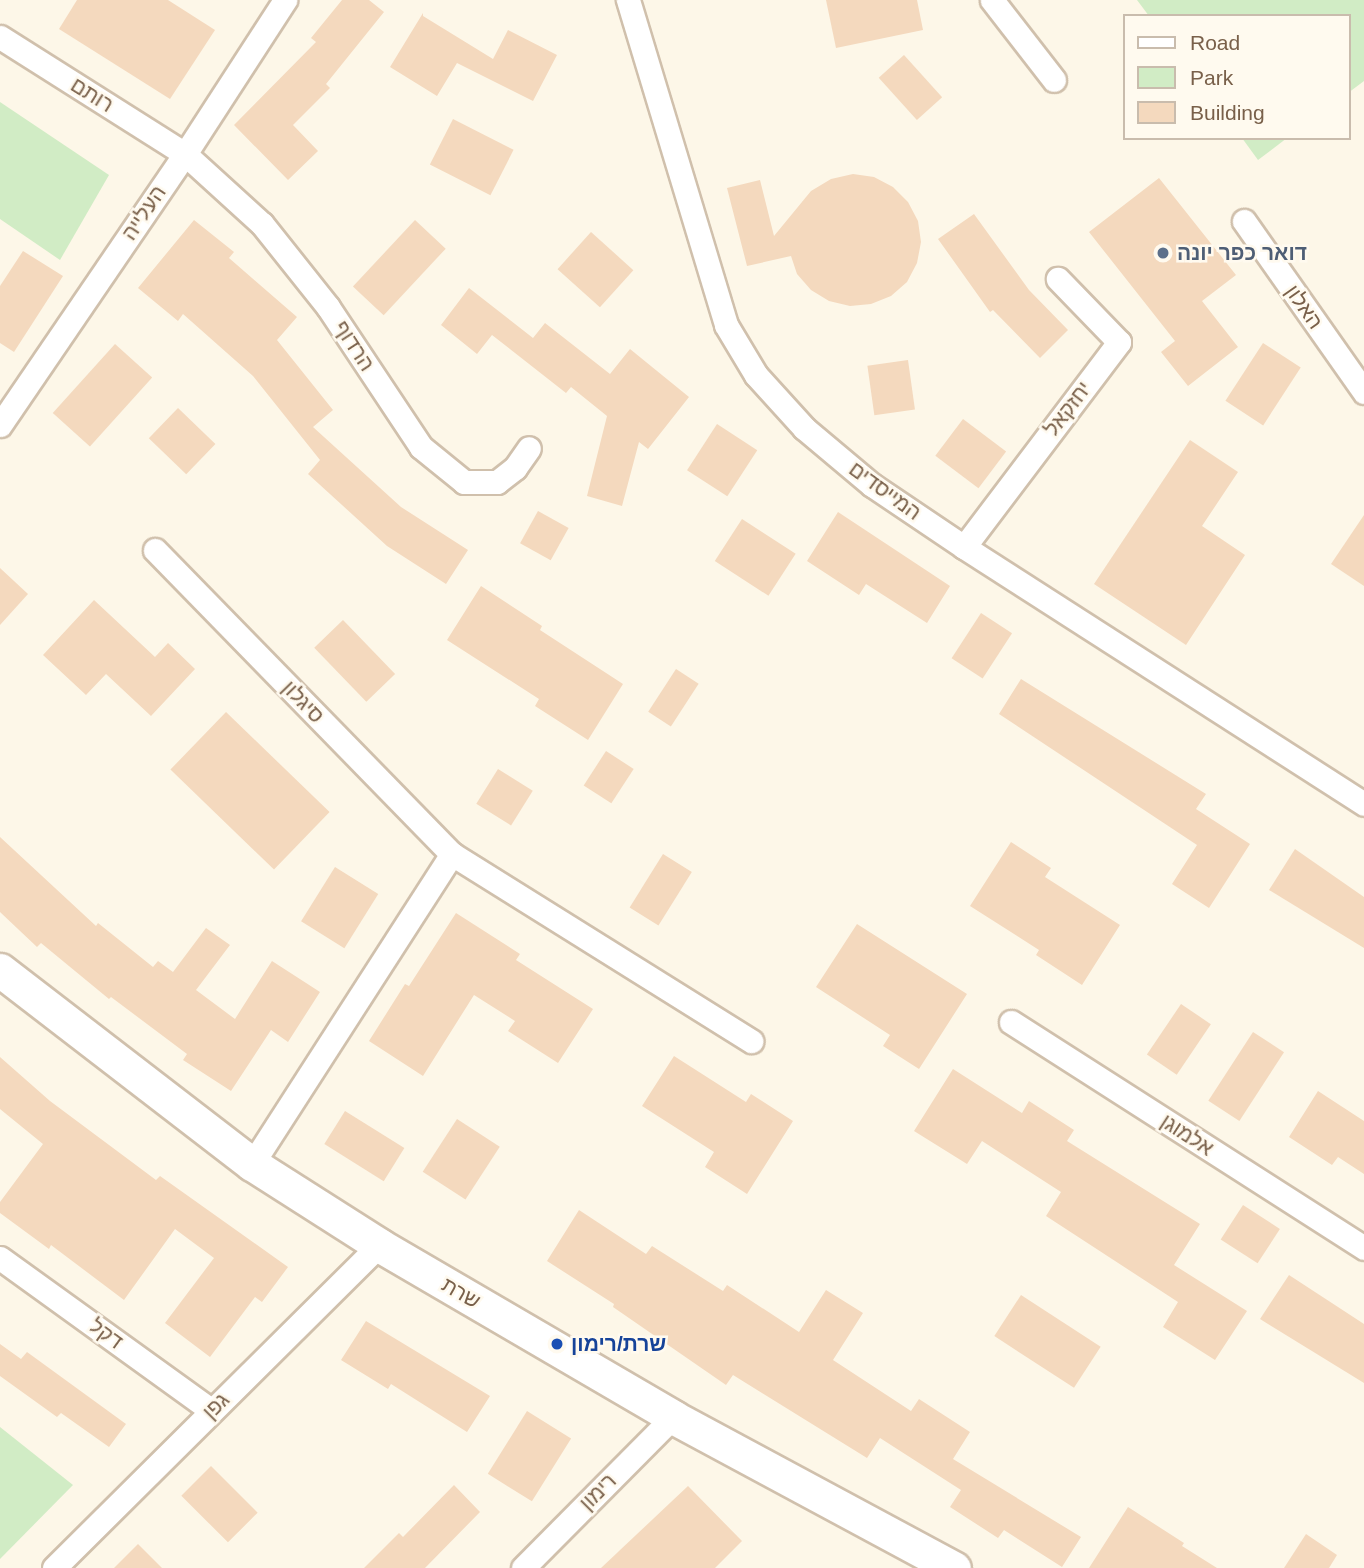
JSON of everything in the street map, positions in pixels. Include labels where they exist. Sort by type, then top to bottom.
[{"type":"street","name":"העלייה","points":[[0,425],[7,398],[185,153],[285,0]]},
{"type":"street","name":"המייסדים","points":[[628,0],[726,325],[756,375],[804,428],[872,485],[964,547],[1364,804]]},
{"type":"street","points":[[992,0],[1054,80]]},
{"type":"street","name":"רותם","points":[[0,37],[185,153]]},
{"type":"street","name":"הרדוף","points":[[185,153],[262,224],[317,293],[421,447],[464,482],[498,482],[515,468],[529,448]]},
{"type":"street","name":"האלון","points":[[1244,221],[1364,392]]},
{"type":"street","name":"יחזקאל","points":[[964,547],[1119,342],[1058,279]]},
{"type":"street","name":"סיגלון","points":[[155,550],[452,854],[751,1041]]},
{"type":"street","points":[[251,1164],[452,854]]},
{"type":"street","name":"שרת","points":[[0,970],[251,1164],[379,1245],[673,1417],[954,1568]]},
{"type":"street","name":"אלמוגן","points":[[1011,1022],[1364,1248]]},
{"type":"street","name":"גפן","points":[[54,1568],[379,1245]]},
{"type":"street","name":"דקל","points":[[0,1258],[211,1410]]},
{"type":"street","name":"רימון","points":[[523,1568],[673,1417]]},
{"type":"green space","points":[[1137,0],[1364,0],[1364,81],[1350,92],[1350,14],[1148,14]]},
{"type":"green space","points":[[0,102],[109,175],[60,260],[0,219]]},
{"type":"green space","points":[[1243,140],[1284,140],[1258,160]]},
{"type":"green space","points":[[0,1427],[73,1485],[0,1559]]},
{"type":"building","points":[[77,0],[168,0],[215,30],[170,99],[59,29]]},
{"type":"building","points":[[342,0],[369,0],[384,12],[326,84],[330,88],[293,125],[318,151],[288,180],[234,125],[316,42],[311,38]]},
{"type":"building","points":[[826,0],[917,0],[923,30],[836,48]]},
{"type":"building","points":[[423,13],[423,16],[493,59],[508,30],[557,55],[533,101],[457,63],[437,96],[390,67]]},
{"type":"building","points":[[904,55],[942,97],[917,120],[879,78]]},
{"type":"building","points":[[453,119],[514,150],[490,195],[430,164]]},
{"type":"building","points":[[853,174],[874,177],[893,187],[908,202],[918,221],[921,242],[917,263],[907,282],[891,296],[871,304],[850,306],[829,301],[811,290],[797,274],[791,256],[747,266],[727,188],[760,180],[774,236],[811,191],[831,179]]},
{"type":"building","name":"דואר כפר יונה","points":[[1159,178],[1236,275],[1202,301],[1238,347],[1188,386],[1161,352],[1175,341],[1089,232]]},
{"type":"building","points":[[974,214],[1029,290],[1068,330],[1040,358],[993,310],[990,312],[938,239]]},
{"type":"building","points":[[194,220],[234,252],[229,258],[297,317],[277,340],[333,410],[313,427],[401,507],[468,550],[446,584],[387,546],[308,474],[320,460],[253,376],[183,314],[178,321],[138,288]]},
{"type":"building","points":[[415,220],[446,249],[384,315],[353,287]]},
{"type":"building","points":[[591,232],[633,270],[600,307],[558,269]]},
{"type":"building","points":[[23,251],[63,276],[14,352],[0,343],[0,286]]},
{"type":"building","points":[[469,288],[533,338],[545,323],[610,374],[630,349],[689,397],[648,449],[639,442],[622,506],[587,496],[607,416],[571,387],[566,393],[492,335],[477,354],[441,325]]},
{"type":"building","points":[[1263,343],[1301,368],[1263,425],[1225,401]]},
{"type":"building","points":[[115,344],[152,377],[90,447],[53,413]]},
{"type":"building","points":[[908,360],[915,410],[874,415],[867,366]]},
{"type":"building","points":[[178,408],[215,444],[186,474],[149,438]]},
{"type":"building","points":[[963,419],[1006,451],[978,488],[935,456]]},
{"type":"building","points":[[717,424],[757,450],[727,496],[687,470]]},
{"type":"building","points":[[1190,440],[1238,472],[1202,526],[1245,555],[1186,645],[1094,584]]},
{"type":"building","points":[[538,511],[569,528],[551,560],[520,543]]},
{"type":"building","points":[[838,512],[950,586],[927,623],[866,584],[859,595],[807,561]]},
{"type":"building","points":[[1364,515],[1364,586],[1331,564]]},
{"type":"building","points":[[742,519],[796,554],[768,596],[715,561]]},
{"type":"building","points":[[0,568],[28,594],[0,625]]},
{"type":"building","points":[[481,586],[542,626],[540,630],[623,684],[588,740],[535,706],[539,699],[447,640]]},
{"type":"building","points":[[94,600],[155,657],[168,643],[195,669],[151,716],[106,674],[86,695],[43,655]]},
{"type":"building","points":[[981,613],[1012,633],[983,678],[952,658]]},
{"type":"building","points":[[343,620],[395,674],[366,702],[314,648]]},
{"type":"building","points":[[676,669],[699,684],[671,726],[648,712]]},
{"type":"building","points":[[1021,679],[1206,794],[1196,809],[1250,844],[1209,908],[1172,884],[1197,845],[999,714]]},
{"type":"building","points":[[226,712],[330,812],[274,870],[170,770]]},
{"type":"building","points":[[606,751],[634,769],[611,803],[584,785]]},
{"type":"building","points":[[498,769],[533,791],[511,825],[476,804]]},
{"type":"building","points":[[0,837],[96,926],[98,923],[153,967],[158,961],[173,972],[206,928],[230,945],[196,990],[235,1019],[272,961],[320,992],[288,1042],[271,1030],[231,1091],[183,1060],[187,1054],[111,997],[109,999],[41,943],[37,947],[0,912]]},
{"type":"building","points":[[1011,842],[1051,868],[1045,877],[1120,925],[1082,985],[1036,955],[1039,950],[970,906]]},
{"type":"building","points":[[1295,849],[1364,897],[1364,948],[1269,890]]},
{"type":"building","points":[[663,854],[692,872],[658,925],[630,907]]},
{"type":"building","points":[[335,867],[378,894],[344,948],[301,921]]},
{"type":"building","points":[[456,913],[520,954],[516,960],[593,1009],[558,1063],[508,1031],[515,1021],[474,995],[423,1076],[369,1041],[405,984],[409,986]]},
{"type":"building","points":[[857,924],[967,994],[919,1069],[883,1046],[890,1035],[816,987]]},
{"type":"building","points":[[1181,1004],[1211,1024],[1177,1075],[1147,1055]]},
{"type":"building","points":[[1253,1032],[1284,1052],[1239,1121],[1208,1101]]},
{"type":"building","points":[[674,1056],[746,1102],[751,1094],[793,1121],[747,1194],[705,1167],[714,1152],[642,1106]]},
{"type":"building","points":[[0,1057],[50,1101],[156,1180],[160,1176],[288,1267],[262,1302],[255,1297],[210,1357],[165,1323],[214,1258],[175,1229],[124,1300],[51,1245],[49,1249],[0,1213],[0,1202],[43,1144],[0,1109]]},
{"type":"building","points":[[953,1069],[1022,1113],[1029,1101],[1074,1130],[1067,1141],[1200,1224],[1174,1265],[1247,1311],[1215,1360],[1163,1327],[1178,1302],[1046,1216],[1061,1192],[982,1141],[967,1164],[914,1131]]},
{"type":"building","points":[[1318,1091],[1364,1121],[1364,1174],[1338,1157],[1332,1165],[1289,1137]]},
{"type":"building","points":[[345,1111],[404,1148],[384,1181],[324,1144]]},
{"type":"building","points":[[457,1119],[500,1147],[465,1200],[423,1172]]},
{"type":"building","points":[[1243,1205],[1280,1229],[1258,1263],[1221,1239]]},
{"type":"building","points":[[579,1210],[646,1254],[652,1246],[723,1291],[727,1285],[799,1332],[826,1290],[863,1313],[833,1360],[911,1411],[919,1399],[970,1432],[953,1459],[1081,1537],[1062,1567],[1004,1530],[998,1538],[950,1507],[961,1490],[880,1438],[867,1458],[733,1375],[726,1385],[613,1307],[614,1304],[547,1261]]},
{"type":"building","points":[[1289,1275],[1364,1324],[1364,1383],[1260,1319]]},
{"type":"building","points":[[1021,1295],[1101,1347],[1074,1388],[994,1336]]},
{"type":"building","points":[[366,1321],[490,1396],[467,1432],[391,1384],[388,1389],[341,1360]]},
{"type":"building","points":[[0,1344],[21,1359],[27,1352],[126,1424],[109,1447],[61,1413],[57,1417],[0,1376]]},
{"type":"building","points":[[527,1411],[571,1439],[532,1501],[488,1474]]},
{"type":"building","points":[[211,1466],[258,1513],[228,1542],[181,1496]]},
{"type":"building","points":[[454,1485],[480,1512],[425,1568],[364,1568],[399,1533],[403,1537]]},
{"type":"building","points":[[688,1486],[742,1541],[715,1568],[601,1568]]},
{"type":"building","points":[[1128,1507],[1184,1543],[1182,1546],[1217,1568],[1089,1568]]},
{"type":"building","points":[[1306,1534],[1337,1555],[1329,1568],[1284,1568]]},
{"type":"building","points":[[138,1544],[162,1568],[114,1568]]},
{"type":"place","name":"דואר כפר יונה","points":[[1163,253]]},
{"type":"place","name":"שרת/רימון","points":[[557,1344]]}]
